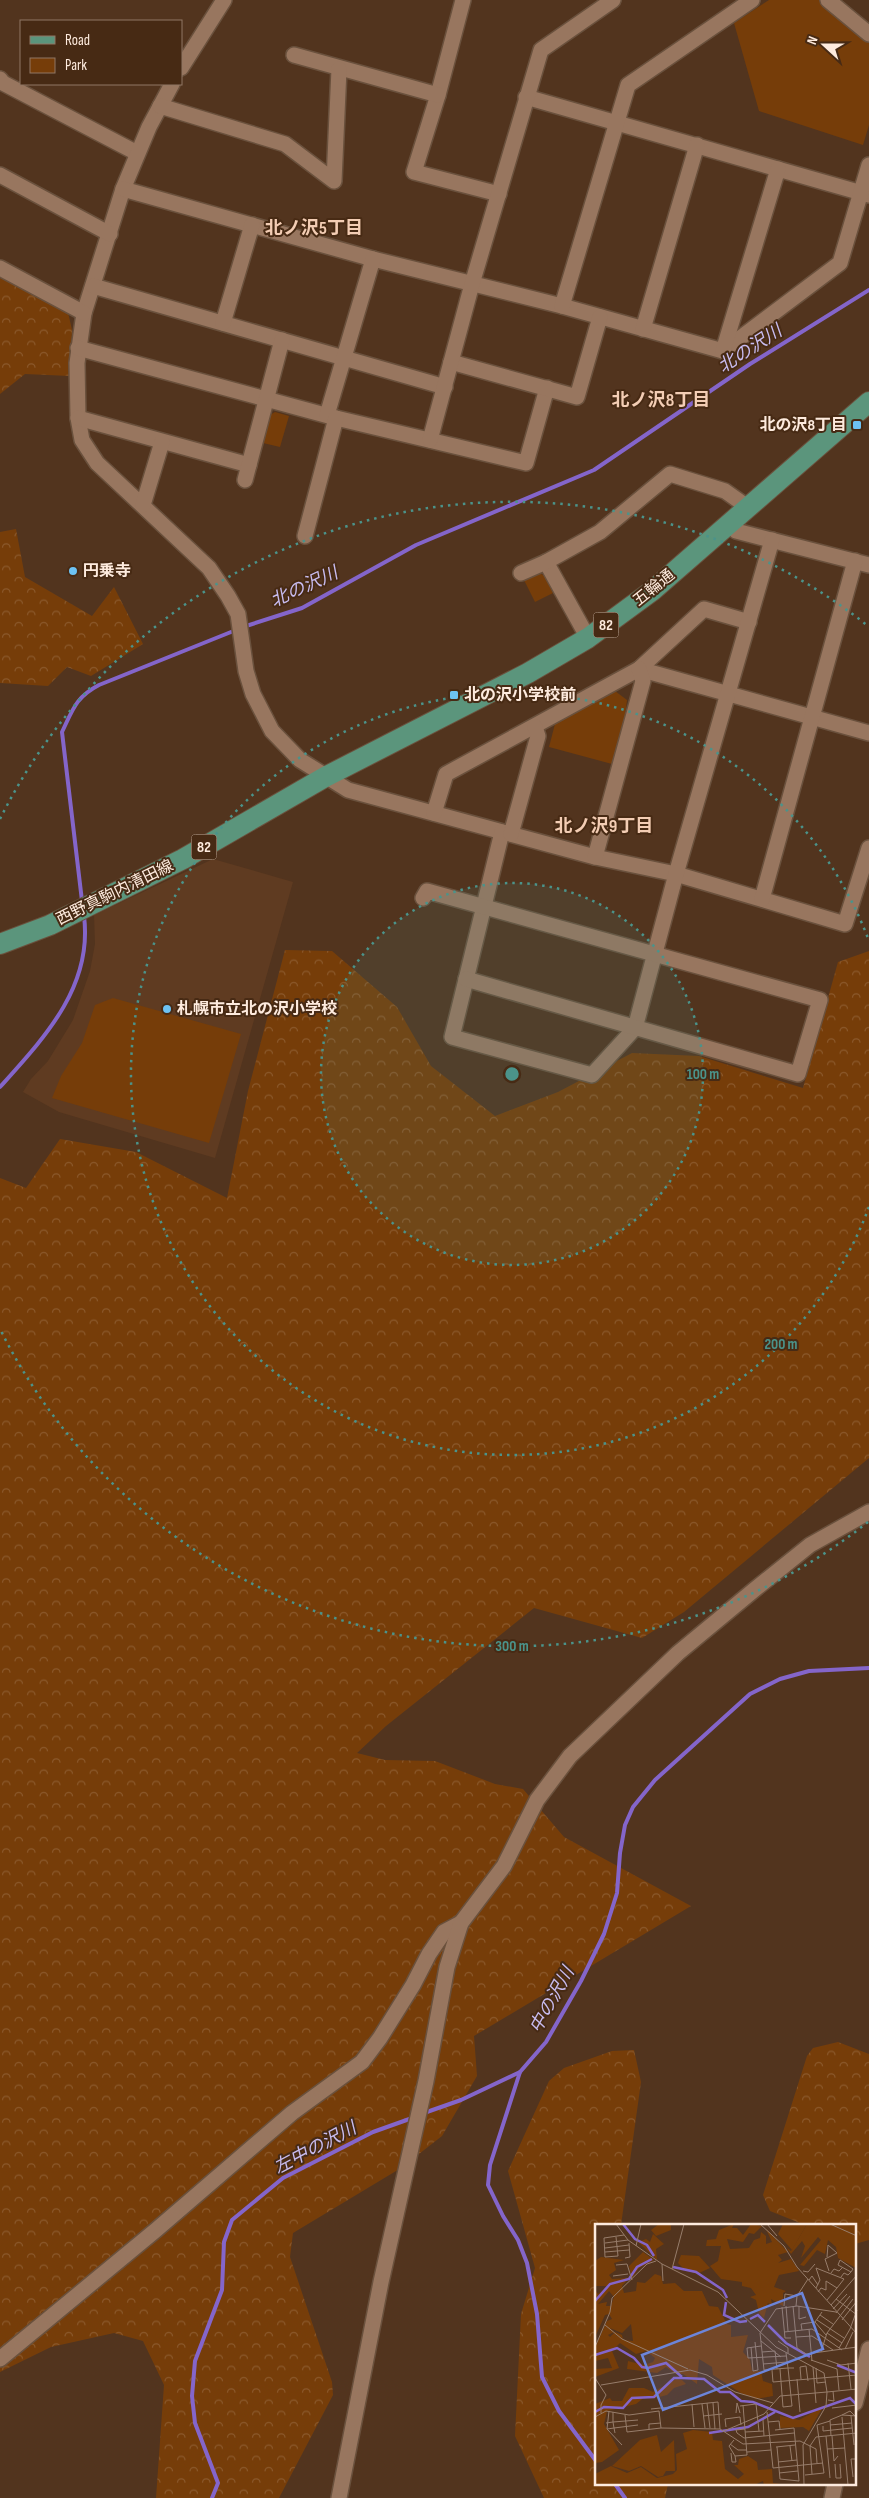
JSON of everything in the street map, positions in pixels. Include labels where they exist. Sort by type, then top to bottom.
[{"type":"main road","name":"五輪通","points":[[304,790],[325,777],[528,673],[588,638],[652,592],[869,402]]},
{"type":"main road","name":"西野真駒内清田線","points":[[0,944],[74,914],[183,859],[304,790]]},
{"type":"street","points":[[182,66],[224,0]]},
{"type":"street","points":[[463,0],[438,95],[414,172],[498,194]]},
{"type":"street","points":[[430,440],[472,284],[541,50],[613,0]]},
{"type":"street","points":[[562,306],[628,85],[752,0]]},
{"type":"street","points":[[828,0],[869,34]]},
{"type":"street","points":[[294,55],[438,95]]},
{"type":"street","points":[[160,106],[284,144],[334,181],[340,69]]},
{"type":"street","points":[[1,84],[138,153]]},
{"type":"street","points":[[171,85],[138,153],[124,189],[84,313],[78,348],[78,418],[82,440],[98,463],[209,568],[238,614],[245,652],[246,671],[253,694],[272,731],[300,760],[348,790],[595,857],[676,874],[845,924],[869,848]]},
{"type":"street","points":[[526,97],[865,194]]},
{"type":"street","points":[[644,329],[697,145]]},
{"type":"street","points":[[723,351],[840,264],[865,194],[869,165]]},
{"type":"street","points":[[723,351],[778,169]]},
{"type":"street","points":[[0,174],[110,234]]},
{"type":"street","points":[[124,189],[373,259],[562,306],[723,351]]},
{"type":"street","points":[[223,324],[252,225]]},
{"type":"street","points":[[305,536],[344,357],[373,259]]},
{"type":"street","points":[[0,268],[84,313]]},
{"type":"street","points":[[93,286],[445,386]]},
{"type":"street","points":[[451,362],[577,397],[600,317]]},
{"type":"street","points":[[78,418],[162,442],[248,472],[282,340]]},
{"type":"street","points":[[78,348],[332,416],[526,463],[547,388]]},
{"type":"street","points":[[143,505],[162,442]]},
{"type":"street","points":[[522,573],[600,532],[670,474],[725,491],[749,508]]},
{"type":"street","points":[[730,524],[736,531],[862,563],[812,718],[762,899]]},
{"type":"street","points":[[535,727],[538,736],[484,908],[452,1036],[592,1075],[635,1028],[676,874],[772,540]]},
{"type":"street","points":[[546,562],[588,638]]},
{"type":"street","points":[[434,814],[446,774],[639,669],[704,609],[749,622]]},
{"type":"street","points":[[639,669],[869,734]]},
{"type":"street","points":[[595,857],[643,681],[639,669]]},
{"type":"street","points":[[423,898],[427,890],[484,908],[820,1000],[798,1074],[466,979]]},
{"type":"street","points":[[339,2498],[381,2282],[426,2081],[446,1967],[461,1923],[504,1866],[537,1800],[570,1756],[678,1653],[754,1590],[810,1545],[869,1512]]},
{"type":"street","points":[[0,2359],[141,2243],[292,2113],[362,2062],[380,2038],[413,1986],[429,1954],[444,1932],[461,1923]]},
{"type":"street","points":[[856,2399],[869,2349]]},
{"type":"shaded area","name":"札幌市立北の沢小学校","points":[[213,859],[293,882],[215,1158],[59,1112],[23,1092],[31,1079],[48,1061],[73,1020],[90,971],[95,944],[94,915]]},
{"type":"green space","points":[[769,0],[821,0],[869,41],[869,125],[863,145],[759,111],[734,23]]},
{"type":"green space","points":[[0,278],[67,308],[72,330],[70,376],[25,374],[0,394]]},
{"type":"green space","points":[[275,412],[289,416],[280,447],[263,443],[270,415]]},
{"type":"green space","points":[[16,529],[25,577],[92,616],[114,587],[143,644],[91,676],[67,667],[48,686],[0,683],[0,532]]},
{"type":"green space","points":[[539,573],[545,576],[553,593],[535,602],[524,580]]},
{"type":"green space","points":[[615,691],[627,700],[625,717],[612,764],[549,747],[555,724]]},
{"type":"green space","points":[[285,950],[332,951],[397,1007],[431,1066],[495,1116],[558,1092],[632,1053],[699,1056],[803,1088],[838,962],[869,951],[869,1458],[684,1612],[642,1638],[534,1608],[386,1726],[357,1753],[385,1760],[435,1761],[495,1784],[523,1789],[564,1837],[691,1906],[474,2036],[477,2076],[442,2136],[401,2168],[293,2233],[290,2257],[332,2382],[333,2395],[279,2498],[156,2498],[164,2385],[143,2341],[114,2333],[51,2347],[0,2372],[0,1178],[26,1188],[60,1139],[136,1152],[227,1198],[248,1091]]},
{"type":"green space","points":[[113,998],[241,1034],[209,1143],[52,1098],[61,1076],[82,1043],[95,1005]]},
{"type":"green space","points":[[838,2042],[869,2054],[869,2240],[856,2244],[856,2224],[802,2224],[770,2211],[763,2195],[807,2056],[813,2048]]},
{"type":"green space","points":[[634,2050],[641,2082],[621,2224],[595,2224],[595,2486],[668,2486],[665,2498],[544,2498],[515,2436],[521,2314],[535,2268],[508,2171],[549,2081],[564,2068],[612,2051]]},
{"type":"waterway","name":"北の沢川","points":[[243,627],[302,608],[416,545],[594,470],[750,364],[869,290]]},
{"type":"waterway","name":"北の沢川","points":[[82,901],[62,732],[72,710],[85,694],[99,685],[236,630]]},
{"type":"waterway","name":"北の沢川","points":[[0,1087],[48,1030],[62,1010],[73,988],[81,966],[85,942],[84,916]]},
{"type":"waterway","name":"中の沢川","points":[[595,2460],[559,2411],[542,2377],[537,2314],[527,2263],[518,2240],[503,2216],[488,2185],[490,2165],[520,2072],[546,2042],[581,1981],[604,1934],[617,1893],[620,1853],[625,1825],[633,1807],[655,1780],[750,1694],[780,1679],[809,1671],[869,1668]]},
{"type":"waterway","name":"左中の沢川","points":[[424,2113],[461,2100],[520,2072]]},
{"type":"waterway","name":"左中の沢川","points":[[212,2498],[218,2483],[195,2423],[192,2396],[195,2361],[222,2290],[224,2242],[232,2220],[283,2178],[373,2132],[415,2117]]},
{"type":"waterway","name":"中の沢川","points":[[616,2486],[625,2498]]},
{"type":"place","name":"北の沢8丁目","points":[[857,425]]},
{"type":"place","name":"円乗寺","points":[[73,571]]},
{"type":"place","name":"北の沢小学校前","points":[[454,695]]},
{"type":"place","name":"札幌市立北の沢小学校","points":[[167,1009]]},
{"type":"district","name":"北ノ沢5丁目","points":[[314,228]]},
{"type":"district","name":"北ノ沢8丁目","points":[[661,400]]},
{"type":"district","name":"北ノ沢9丁目","points":[[604,826]]}]
